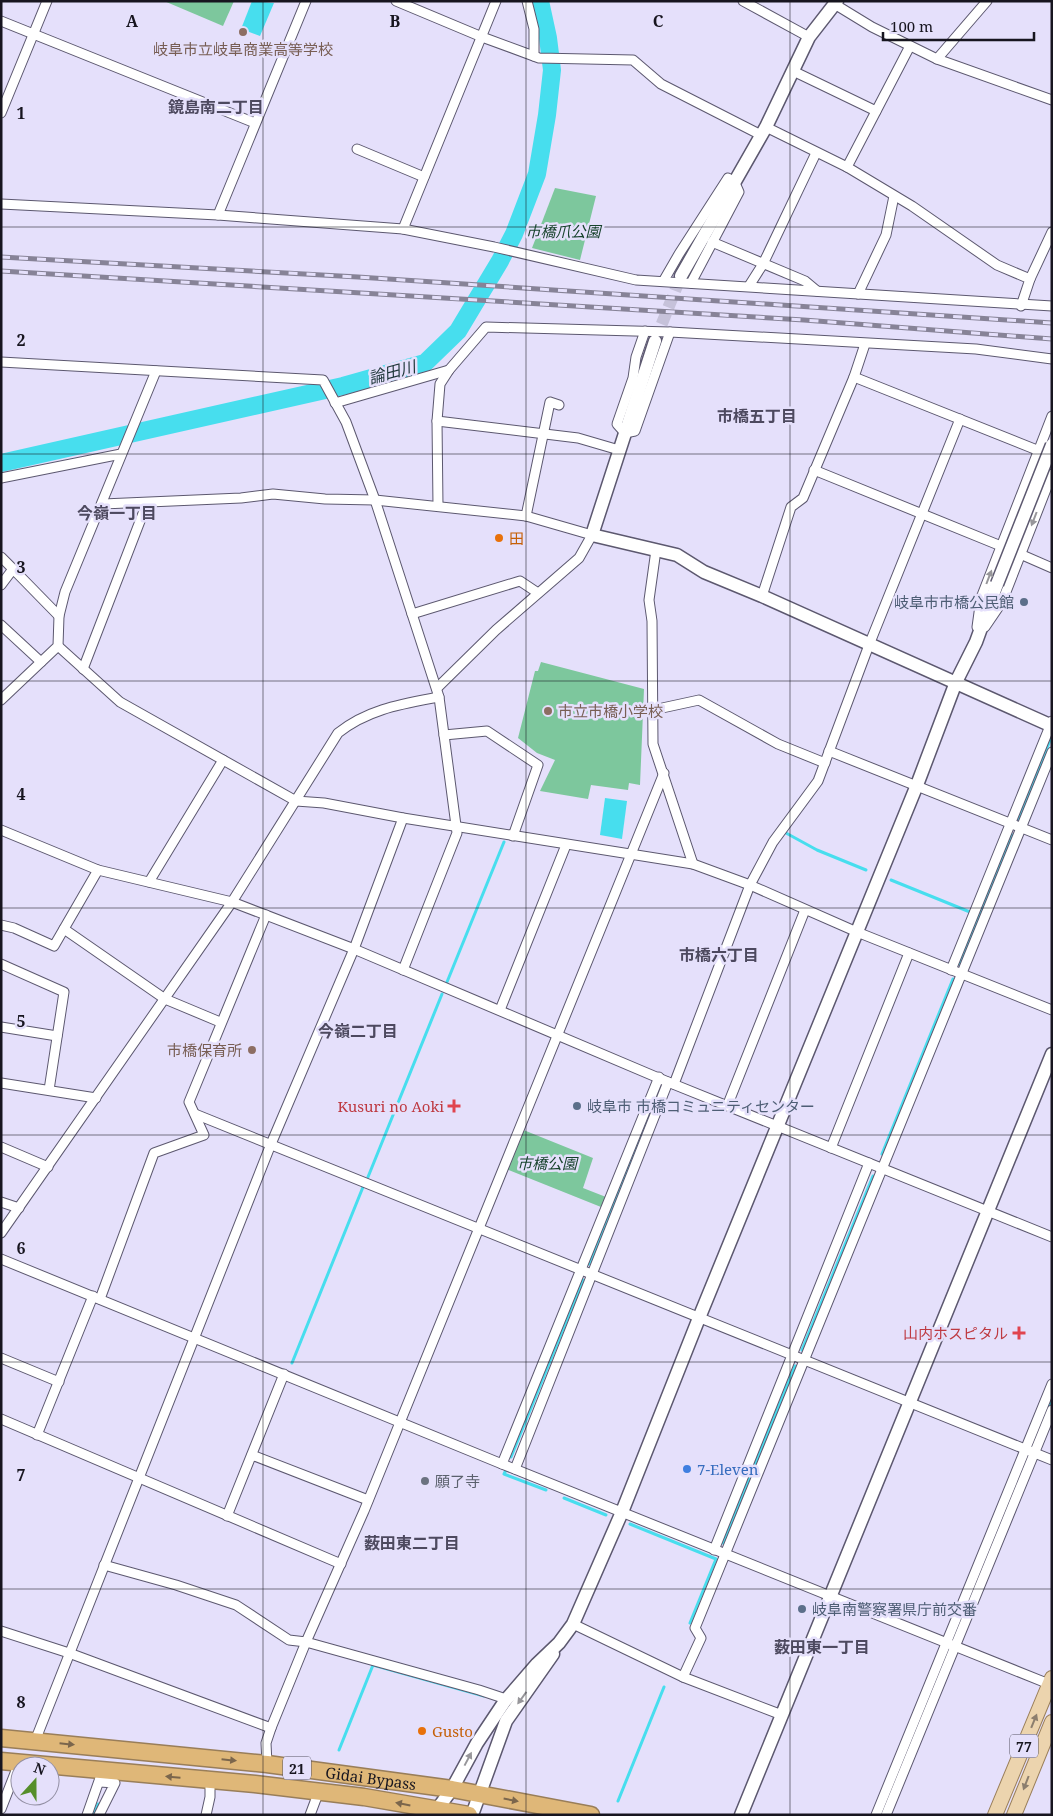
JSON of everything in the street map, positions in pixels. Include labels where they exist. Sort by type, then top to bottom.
[{"type":"highway","name":"Gidai Bypass","points":[[1,1738],[266,1764],[452,1789],[590,1815]]},
{"type":"highway","name":"Gidai Bypass","points":[[60,1770],[100,1776],[210,1781],[319,1791],[434,1812],[470,1815]]},
{"type":"main road","name":"77","points":[[995,1815],[1050,1681]]},
{"type":"main road","name":"77","points":[[1014,1815],[1052,1722]]},
{"type":"street","points":[[1,112],[47,1]]},
{"type":"street","points":[[218,215],[306,1]]},
{"type":"street","points":[[396,1],[482,37],[537,57],[632,60],[661,84],[846,167],[894,196],[997,265],[1030,279]]},
{"type":"street","points":[[403,229],[496,1]]},
{"type":"street","points":[[527,1],[534,29],[537,57]]},
{"type":"street","points":[[743,1],[809,37]]},
{"type":"street","points":[[937,59],[987,1]]},
{"type":"street","points":[[686,280],[809,37],[836,3],[872,27],[937,59],[1052,100]]},
{"type":"street","points":[[1,21],[255,123]]},
{"type":"street","points":[[846,167],[910,46]]},
{"type":"street","points":[[793,71],[876,111]]},
{"type":"street","points":[[357,149],[424,177]]},
{"type":"street","points":[[749,286],[763,264],[816,153]]},
{"type":"street","points":[[664,280],[678,254],[728,178],[735,183],[739,192],[712,242],[686,280]]},
{"type":"street","points":[[858,294],[886,235],[894,196]]},
{"type":"street","points":[[1,204],[218,215],[403,229],[494,247],[636,280],[686,280],[1021,306],[1052,306]]},
{"type":"street","points":[[1021,306],[1030,279],[1052,232]]},
{"type":"street","points":[[712,242],[805,281],[817,291]]},
{"type":"street","points":[[438,506],[437,421],[440,384],[448,370],[486,327],[670,332],[976,350],[1052,359]]},
{"type":"street","points":[[625,434],[617,424],[633,378],[636,357],[645,331]]},
{"type":"street","points":[[625,434],[635,431],[670,332]]},
{"type":"street","points":[[1,1233],[232,902],[338,733],[350,723],[387,706],[438,692],[538,593],[579,558],[592,535],[655,341]]},
{"type":"street","points":[[762,596],[791,507],[803,498],[854,377],[865,344]]},
{"type":"street","points":[[1,362],[323,380],[346,422],[375,500],[438,692],[457,827],[457,833],[403,970]]},
{"type":"street","points":[[335,402],[448,370]]},
{"type":"street","points":[[1,700],[58,646],[59,616],[66,592],[156,371]]},
{"type":"street","points":[[854,377],[1052,455]]},
{"type":"street","points":[[526,516],[550,402],[559,404]]},
{"type":"street","points":[[976,642],[981,598],[1052,416]]},
{"type":"street","points":[[515,1469],[591,1274],[671,1083],[750,886],[773,842],[818,781],[869,645],[960,419]]},
{"type":"street","points":[[437,421],[578,438],[619,450]]},
{"type":"street","points":[[976,642],[1052,444]]},
{"type":"street","points":[[1,478],[122,451]]},
{"type":"street","points":[[814,470],[1001,546]]},
{"type":"street","points":[[470,1815],[480,1794],[491,1758],[506,1721],[550,1661],[559,1643],[573,1624],[622,1512],[699,1318],[917,785],[956,682],[976,642],[1002,602],[1052,474]]},
{"type":"street","points":[[103,504],[241,498],[273,494],[325,499],[375,500],[526,516],[592,535],[677,555],[704,572],[1051,724],[951,970]]},
{"type":"street","points":[[83,669],[147,503]]},
{"type":"street","points":[[656,550],[649,600],[652,621],[654,744],[693,864]]},
{"type":"street","points":[[1020,554],[1052,568]]},
{"type":"street","points":[[1,557],[59,616]]},
{"type":"street","points":[[1,585],[13,569]]},
{"type":"street","points":[[412,614],[520,581],[538,593]]},
{"type":"street","points":[[1,625],[41,662]]},
{"type":"street","points":[[58,646],[120,702],[296,801],[324,803],[457,827],[693,864],[1052,1010]]},
{"type":"street","points":[[653,710],[699,700],[778,744],[825,763]]},
{"type":"street","points":[[444,735],[487,731],[538,765],[513,836]]},
{"type":"street","points":[[830,751],[1052,840]]},
{"type":"street","points":[[683,1677],[701,1638],[695,1628],[1052,752]]},
{"type":"street","points":[[149,882],[224,760]]},
{"type":"street","points":[[266,1764],[266,1744],[306,1642],[368,1500],[664,773]]},
{"type":"street","points":[[35,1741],[271,1144],[354,949],[404,818]]},
{"type":"street","points":[[1,830],[98,870],[232,902],[354,949],[671,1083],[728,1104],[777,1126],[1052,1237]]},
{"type":"street","points":[[500,1010],[566,844]]},
{"type":"street","points":[[1,925],[14,928],[54,946],[98,870]]},
{"type":"street","points":[[728,1104],[805,910]]},
{"type":"street","points":[[37,1435],[97,1298],[154,1153],[204,1135],[188,1102],[266,915]]},
{"type":"street","points":[[64,929],[165,999],[220,1022]]},
{"type":"street","points":[[831,1148],[909,953]]},
{"type":"street","points":[[1,964],[64,992],[49,1090]]},
{"type":"street","points":[[1,1027],[57,1036]]},
{"type":"street","points":[[741,1815],[1052,1054]]},
{"type":"street","points":[[502,1464],[659,1077]]},
{"type":"street","points":[[1,1083],[96,1098]]},
{"type":"street","points":[[195,1114],[1052,1460]]},
{"type":"street","points":[[1,1147],[48,1167]]},
{"type":"street","points":[[714,1550],[869,1163]]},
{"type":"street","points":[[1,1202],[19,1208]]},
{"type":"street","points":[[1,1259],[714,1550],[954,1646],[1050,1681]]},
{"type":"street","points":[[1,1358],[59,1382]]},
{"type":"street","points":[[227,1516],[284,1374]]},
{"type":"street","points":[[876,1815],[945,1642],[1052,1384]]},
{"type":"street","points":[[886,1815],[1052,1410]]},
{"type":"street","points":[[1,1419],[341,1564]]},
{"type":"street","points":[[252,1455],[368,1500]]},
{"type":"street","points":[[104,1565],[176,1585],[236,1605],[289,1640],[306,1642],[479,1690],[503,1698],[505,1701]]},
{"type":"street","points":[[573,1624],[683,1677],[782,1715]]},
{"type":"street","points":[[1,1631],[69,1653],[272,1728]]},
{"type":"street","points":[[434,1812],[452,1789],[477,1743],[505,1701],[536,1664],[559,1643]]},
{"type":"street","points":[[87,1815],[100,1776],[115,1784],[98,1815]]},
{"type":"street","points":[[206,1815],[210,1797],[210,1781]]},
{"type":"street","points":[[1,1809],[10,1786]]},
{"type":"street","points":[[310,1815],[319,1791]]},
{"type":"green space","points":[[164,1],[234,1],[223,26]]},
{"type":"green space","name":"市橋爪公園","points":[[555,188],[596,196],[580,260],[532,248]]},
{"type":"green space","points":[[541,662],[644,689],[640,785],[629,783],[628,790],[591,785],[588,799],[540,791],[555,760],[537,753],[518,738],[535,671],[538,671]]},
{"type":"green space","name":"市橋公園","points":[[521,1129],[593,1158],[583,1188],[606,1197],[601,1207],[506,1169]]},
{"type":"water","points":[[252,1],[274,3],[260,36],[241,29]]},
{"type":"water","points":[[605,798],[627,801],[622,839],[600,835]]},
{"type":"waterway","name":"論田川","points":[[1,463],[343,386],[425,363],[458,331],[500,261],[514,234],[537,174],[552,70],[548,38],[540,1]]},
{"type":"waterway","points":[[1018,819],[1051,738]]},
{"type":"waterway","points":[[786,833],[817,850],[866,870]]},
{"type":"waterway","points":[[959,964],[1012,835]]},
{"type":"waterway","points":[[447,982],[504,842]]},
{"type":"waterway","points":[[891,880],[970,912]]},
{"type":"waterway","points":[[882,1154],[953,979]]},
{"type":"waterway","points":[[368,1177],[442,994]]},
{"type":"waterway","points":[[589,1264],[658,1091]]},
{"type":"waterway","points":[[802,1350],[873,1176]]},
{"type":"waterway","points":[[292,1363],[363,1187]]},
{"type":"waterway","points":[[511,1457],[583,1280]]},
{"type":"waterway","points":[[723,1543],[795,1366]]},
{"type":"waterway","points":[[1048,1410],[1052,1401]]},
{"type":"waterway","points":[[506,1470],[504,1474],[546,1490]]},
{"type":"waterway","points":[[564,1498],[606,1515]]},
{"type":"waterway","points":[[630,1524],[716,1559],[690,1623]]},
{"type":"waterway","points":[[339,1750],[373,1665],[484,1696]]},
{"type":"waterway","points":[[618,1801],[664,1687]]},
{"type":"waterway","points":[[94,1815],[98,1804]]},
{"type":"tunnel","points":[[655,341],[681,276]]},
{"type":"railway","points":[[1,257],[358,277],[1052,323]]},
{"type":"railway","points":[[1,271],[804,320],[1052,339]]},
{"type":"place","name":"岐阜市立岐阜商業高等学校","points":[[243,32]]},
{"type":"place","name":"田","points":[[499,538]]},
{"type":"place","name":"岐阜市市橋公民館","points":[[1024,602]]},
{"type":"place","name":"市立市橋小学校","points":[[548,711]]},
{"type":"place","name":"市橋保育所","points":[[252,1050]]},
{"type":"place","name":"Kusuri no Aoki","points":[[454,1106]]},
{"type":"place","name":"岐阜市 市橋コミュニティセンター","points":[[577,1106]]},
{"type":"place","name":"山内ホスピタル","points":[[1019,1333]]},
{"type":"place","name":"7-Eleven","points":[[687,1469]]},
{"type":"place","name":"願了寺","points":[[425,1481]]},
{"type":"place","name":"岐阜南警察署県庁前交番","points":[[802,1609]]},
{"type":"place","name":"Gusto","points":[[422,1731]]},
{"type":"district","name":"鏡島南二丁目","points":[[216,107]]},
{"type":"district","name":"市橋五丁目","points":[[757,416]]},
{"type":"district","name":"今嶺一丁目","points":[[117,513]]},
{"type":"district","name":"市橋六丁目","points":[[719,955]]},
{"type":"district","name":"今嶺二丁目","points":[[358,1031]]},
{"type":"district","name":"薮田東二丁目","points":[[412,1543]]},
{"type":"district","name":"薮田東一丁目","points":[[822,1647]]}]
